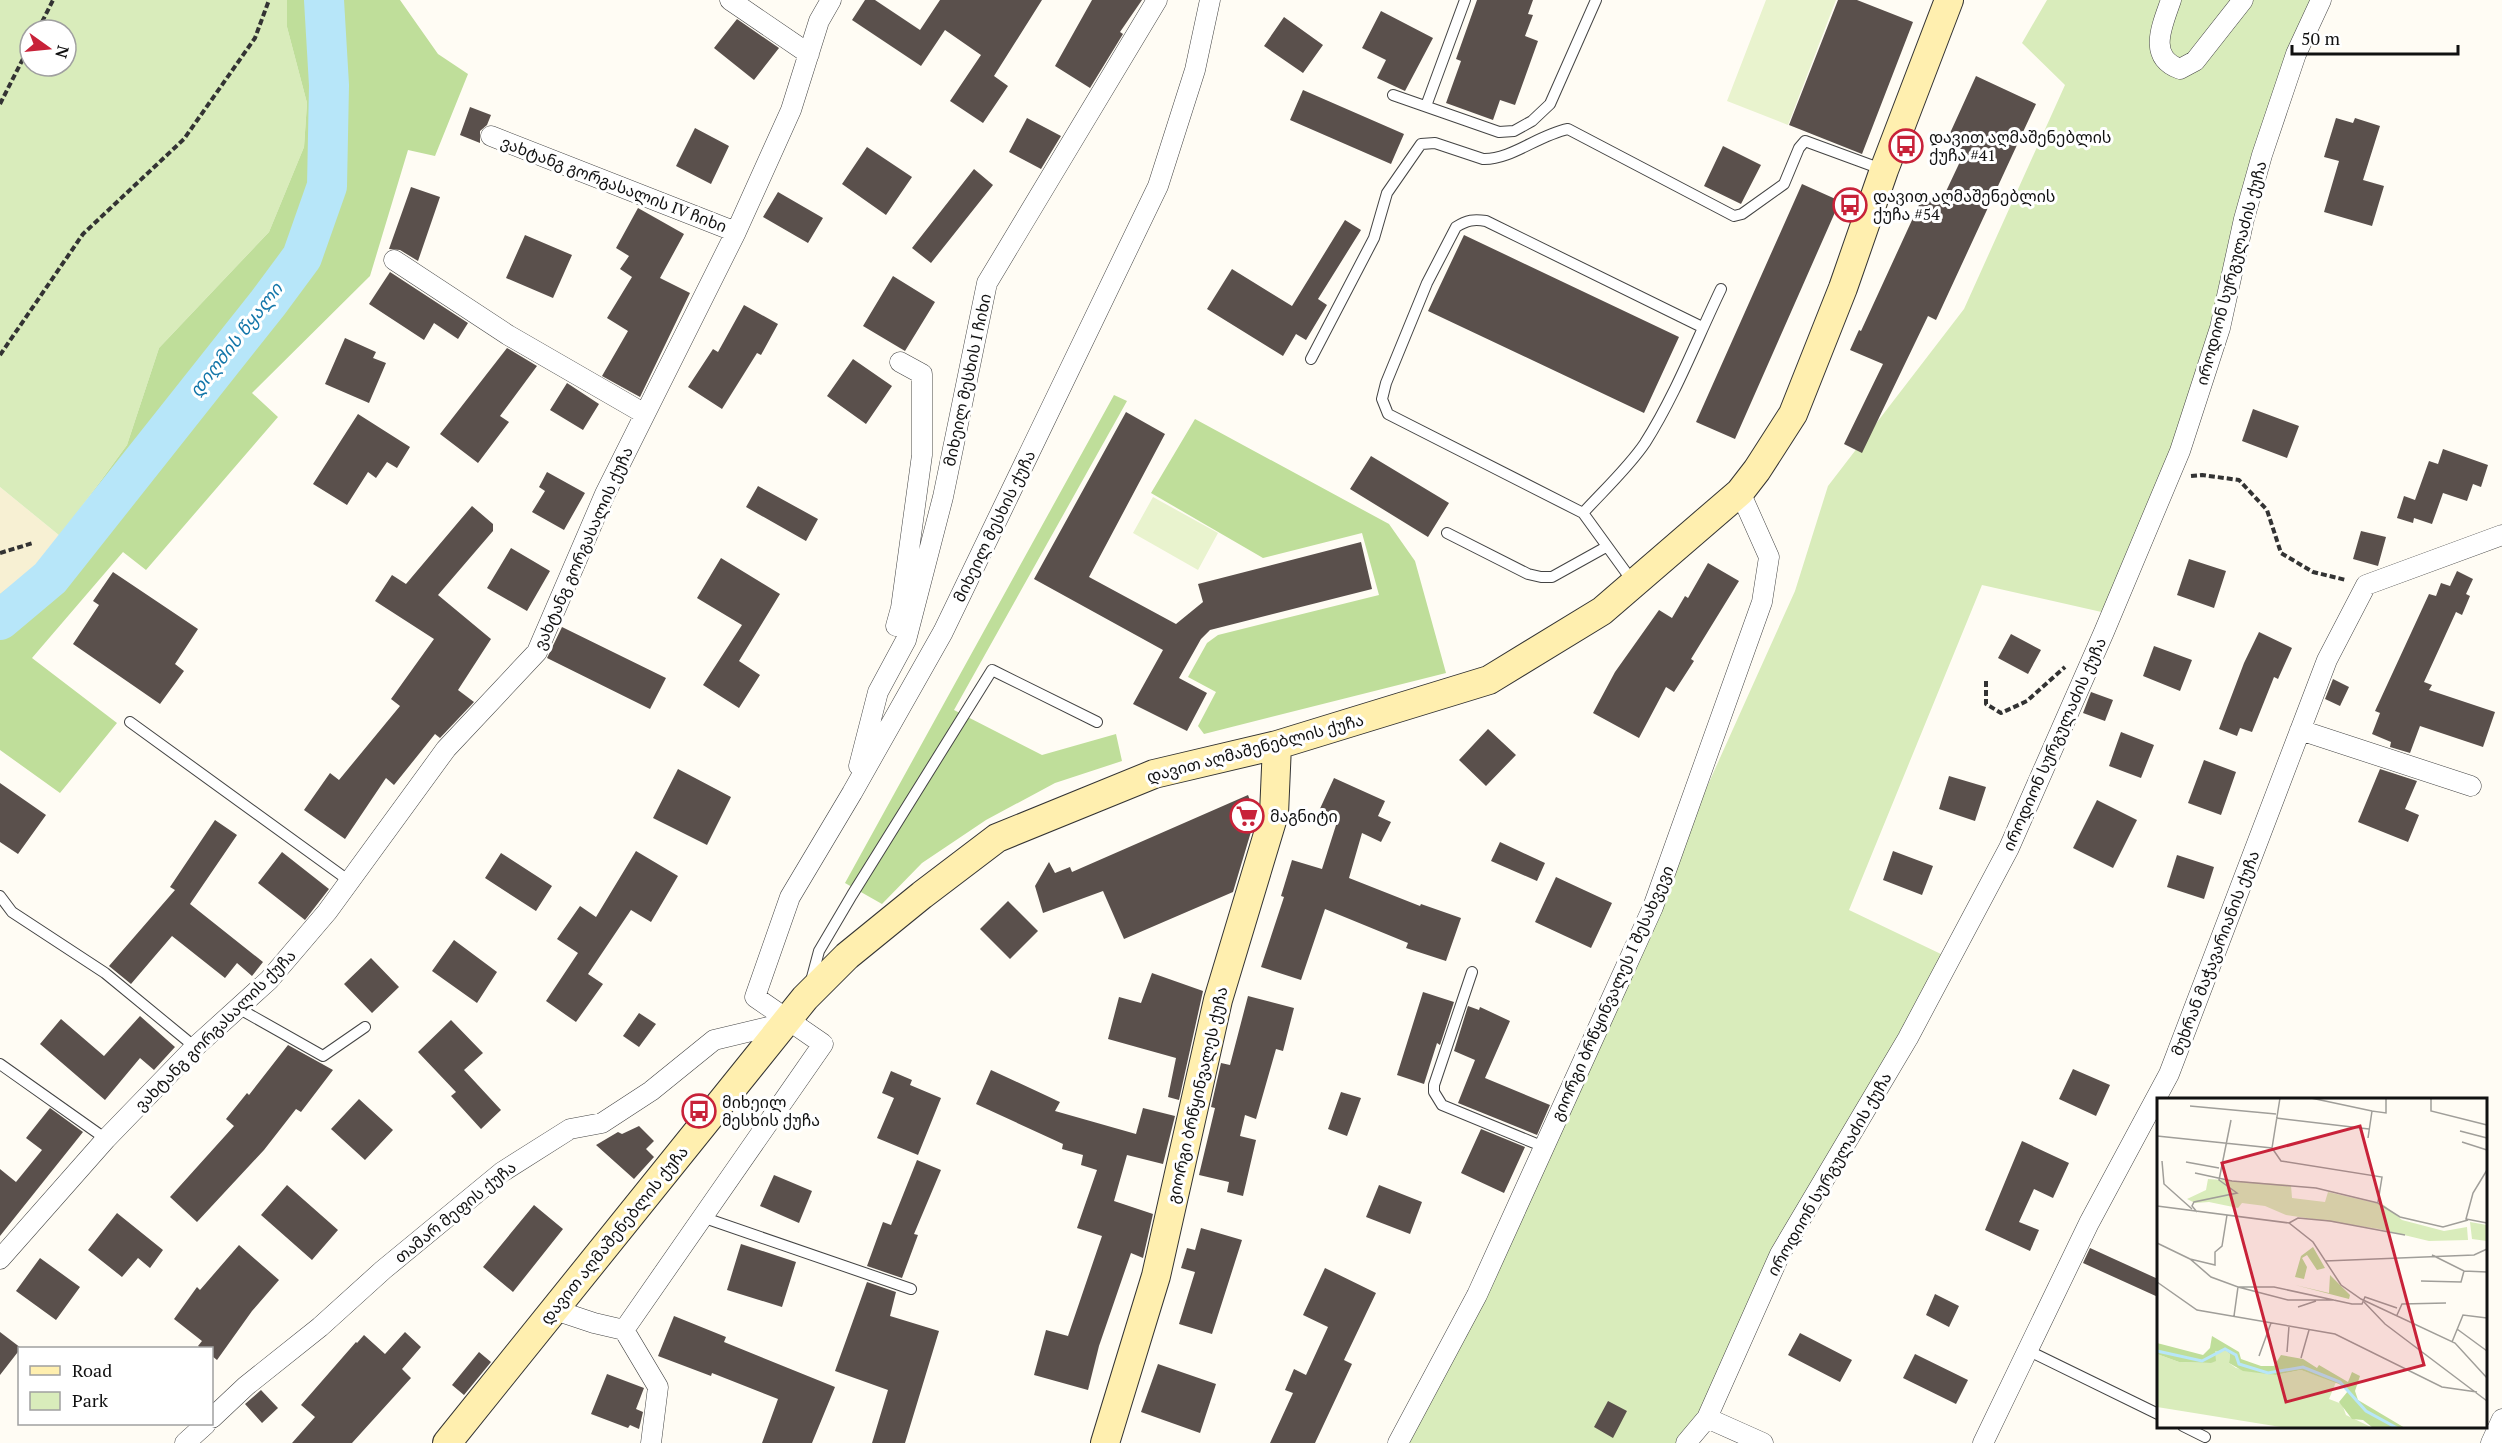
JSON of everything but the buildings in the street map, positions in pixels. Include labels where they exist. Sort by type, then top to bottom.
[{"type":"street","points":[[730,0],[809,54]]},
{"type":"street","name":"ვახტანგ გორგასალის ქუჩა","points":[[0,1259],[106,1139],[195,1047],[269,980],[327,912],[348,880],[446,749],[537,652],[605,494],[736,231],[791,110],[819,21],[831,0]]},
{"type":"street","name":"მიხეილ მესხის I ჩიხი","points":[[852,793],[878,692],[906,640],[943,497],[987,284],[1157,0]]},
{"type":"street","name":"მიხეილ მესხის ქუჩა","points":[[789,1022],[755,997],[790,897],[944,632],[1158,186],[1195,70],[1210,0]]},
{"type":"street","name":"დავით აღმაშენებლის ქუჩა","points":[[447,1443],[729,1091],[789,1022],[805,998],[848,956],[922,895],[997,838],[1154,774],[1277,745],[1489,680],[1602,611],[1740,492],[1793,414],[1843,288],[1884,170],[1949,0]]},
{"type":"street","points":[[2171,0],[2162,25],[2159,49],[2168,65],[2180,69],[2195,61],[2243,0]]},
{"type":"street","name":"იროდიონ სურგულაძის ქუჩა","points":[[1686,1443],[1707,1418],[1780,1254],[1908,1038],[2009,848],[2181,451],[2220,328],[2244,219],[2262,155],[2296,54],[2321,0]]},
{"type":"street","name":"ვახტანგ გორგასალის IV ჩიხი","points":[[491,136],[736,231]]},
{"type":"street","points":[[394,260],[508,335],[645,414]]},
{"type":"street","points":[[878,692],[901,608],[922,455],[922,374],[900,362]]},
{"type":"street","name":"გიორგი ბრწყინვალეს I შესახვევი","points":[[1398,1443],[1477,1295],[1653,907],[1762,602],[1769,558],[1740,492]]},
{"type":"street","points":[[2366,585],[2502,536]]},
{"type":"street","name":"მუხრან მაჭავარიანის ქუჩა","points":[[1983,1443],[2089,1222],[2169,1074],[2327,660],[2366,585]]},
{"type":"street","points":[[2300,730],[2471,786]]},
{"type":"street","name":"გიორგი ბრწყინვალეს ქუჩა","points":[[1105,1443],[1156,1276],[1218,1000],[1274,814],[1277,745]]},
{"type":"street","points":[[624,1330],[824,1044],[789,1022]]},
{"type":"street","name":"თამარ მეფის ქუჩა","points":[[213,1417],[246,1386],[320,1327],[383,1270],[502,1172],[570,1129],[602,1123],[651,1091],[714,1040],[789,1022]]},
{"type":"street","points":[[555,1310],[624,1330],[658,1387],[651,1443]]},
{"type":"street","points":[[1707,1418],[1763,1443]]},
{"type":"street","points":[[2491,1443],[2502,1419]]},
{"type":"street","points":[[185,1443],[205,1425]]},
{"type":"lane","points":[[1426,106],[1465,0]]},
{"type":"lane","points":[[1393,95],[1499,132],[1514,131],[1532,121],[1550,104],[1596,0]]},
{"type":"lane","points":[[1311,359],[1374,238],[1387,193],[1421,144],[1435,143],[1483,159],[1491,159],[1502,157],[1551,132],[1568,129],[1734,216],[1743,214],[1784,184],[1799,148],[1805,141],[1884,170]]},
{"type":"lane","points":[[1633,583],[1583,513],[1388,414],[1383,399],[1386,383],[1427,283],[1456,226],[1475,219],[1486,221],[1702,327]]},
{"type":"lane","points":[[1583,513],[1644,445],[1688,367],[1702,327],[1721,289]]},
{"type":"lane","points":[[1447,533],[1528,574],[1541,578],[1552,577],[1606,547]]},
{"type":"lane","points":[[805,998],[819,951],[992,670],[1097,722]]},
{"type":"lane","points":[[130,722],[348,880]]},
{"type":"lane","points":[[0,896],[12,912],[105,973],[195,1047]]},
{"type":"lane","points":[[1472,972],[1434,1085],[1434,1092],[1442,1105],[1545,1147]]},
{"type":"lane","points":[[238,1008],[323,1056],[365,1027]]},
{"type":"lane","points":[[0,1064],[106,1139]]},
{"type":"lane","points":[[702,1217],[911,1289]]},
{"type":"lane","points":[[2028,1350],[2157,1414]]},
{"type":"lane","points":[[2187,1428],[2205,1437]]},
{"type":"path","points":[[44,18],[53,0]]},
{"type":"path","points":[[0,355],[83,234],[184,139],[255,39],[269,0]]},
{"type":"path","points":[[0,104],[18,69]]},
{"type":"path","points":[[2169,478],[2202,475],[2239,480],[2267,510],[2281,553],[2313,572],[2366,585]]},
{"type":"path","points":[[0,553],[33,543]]},
{"type":"path","points":[[1986,681],[1986,704],[2001,713],[2027,701],[2070,663]]},
{"type":"shaded area","points":[[0,487],[60,536],[39,565],[0,594]]},
{"type":"green space","points":[[0,0],[287,0],[287,27],[307,103],[304,147],[269,232],[159,348],[127,445],[60,536],[0,487]]},
{"type":"green space","points":[[287,0],[400,0],[438,54],[468,74],[435,156],[408,150],[370,276],[252,393],[278,417],[146,570],[123,552],[32,658],[117,723],[60,793],[0,750],[0,594],[39,565],[127,445],[159,348],[269,232],[304,147],[307,103],[287,27]]},
{"type":"green space","points":[[1766,0],[1836,0],[1788,125],[1727,101]]},
{"type":"green space","points":[[2047,0],[2316,0],[2180,454],[2106,613],[1982,585],[1849,910],[1943,955],[1715,1388],[1682,1443],[1404,1443],[1449,1361],[1795,591],[1828,486],[1964,309],[2065,85],[2022,43]]},
{"type":"green space","points":[[1114,395],[1127,401],[954,710],[1042,755],[1116,734],[1122,761],[1055,783],[986,820],[922,863],[882,904],[845,883]]},
{"type":"green space","points":[[1195,419],[1389,524],[1415,561],[1446,673],[1204,734],[1198,726],[1216,692],[1188,677],[1207,643],[1218,635],[1379,595],[1362,533],[1263,558],[1151,493]]},
{"type":"green space","points":[[1153,497],[1218,533],[1198,570],[1133,533]]},
{"type":"waterway","name":"დიღმის წყალი","points":[[0,620],[50,578],[302,257],[327,186],[329,85],[324,0]]},
{"type":"place","name":"დავით აღმაშენებლის ქუჩა #41","points":[[1906,146]]},
{"type":"place","name":"დავით აღმაშენებლის ქუჩა #54","points":[[1850,205]]},
{"type":"place","name":"მაგნიტი","points":[[1247,816]]},
{"type":"place","name":"მიხეილ მესხის ქუჩა","points":[[699,1111]]}]
